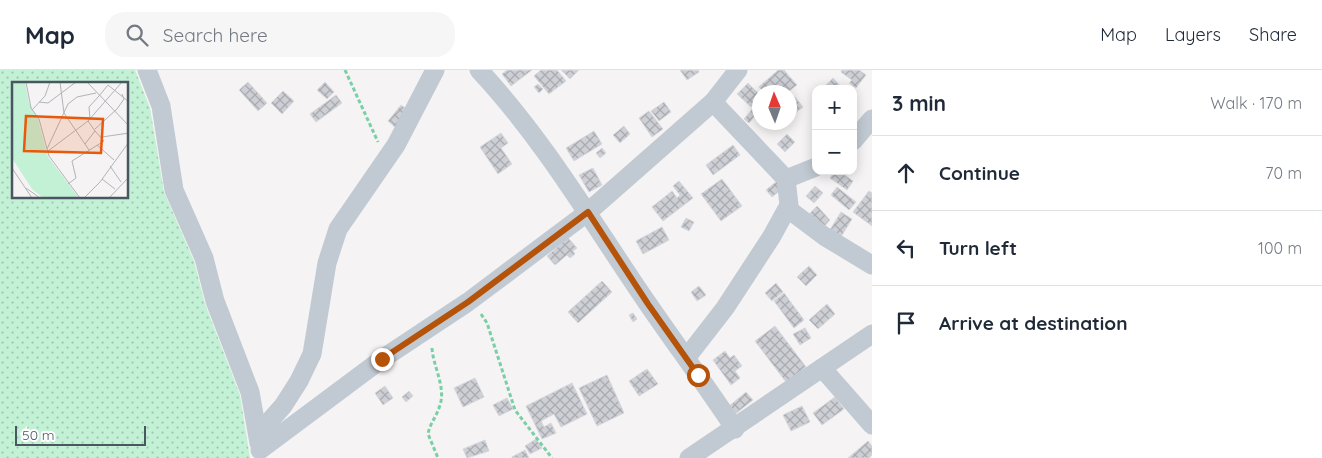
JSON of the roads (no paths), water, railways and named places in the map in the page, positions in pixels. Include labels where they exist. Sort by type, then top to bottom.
[{"type":"street","points":[[147,70],[161,106],[174,190],[204,258],[222,319],[241,364],[250,392],[260,447]]},
{"type":"street","points":[[260,447],[312,354],[327,263],[338,229],[396,145],[435,70]]},
{"type":"street","points":[[479,70],[537,140],[735,429]]},
{"type":"street","points":[[260,447],[382,359],[468,302],[588,212],[713,102],[734,72]]},
{"type":"street","points":[[686,357],[725,308],[788,209],[786,179],[713,102]]},
{"type":"street","points":[[857,136],[872,119]]},
{"type":"street","points":[[786,179],[812,169]]},
{"type":"street","points":[[788,209],[824,236],[872,264]]},
{"type":"street","points":[[689,458],[735,429],[872,334]]},
{"type":"street","points":[[822,368],[872,425]]}]
